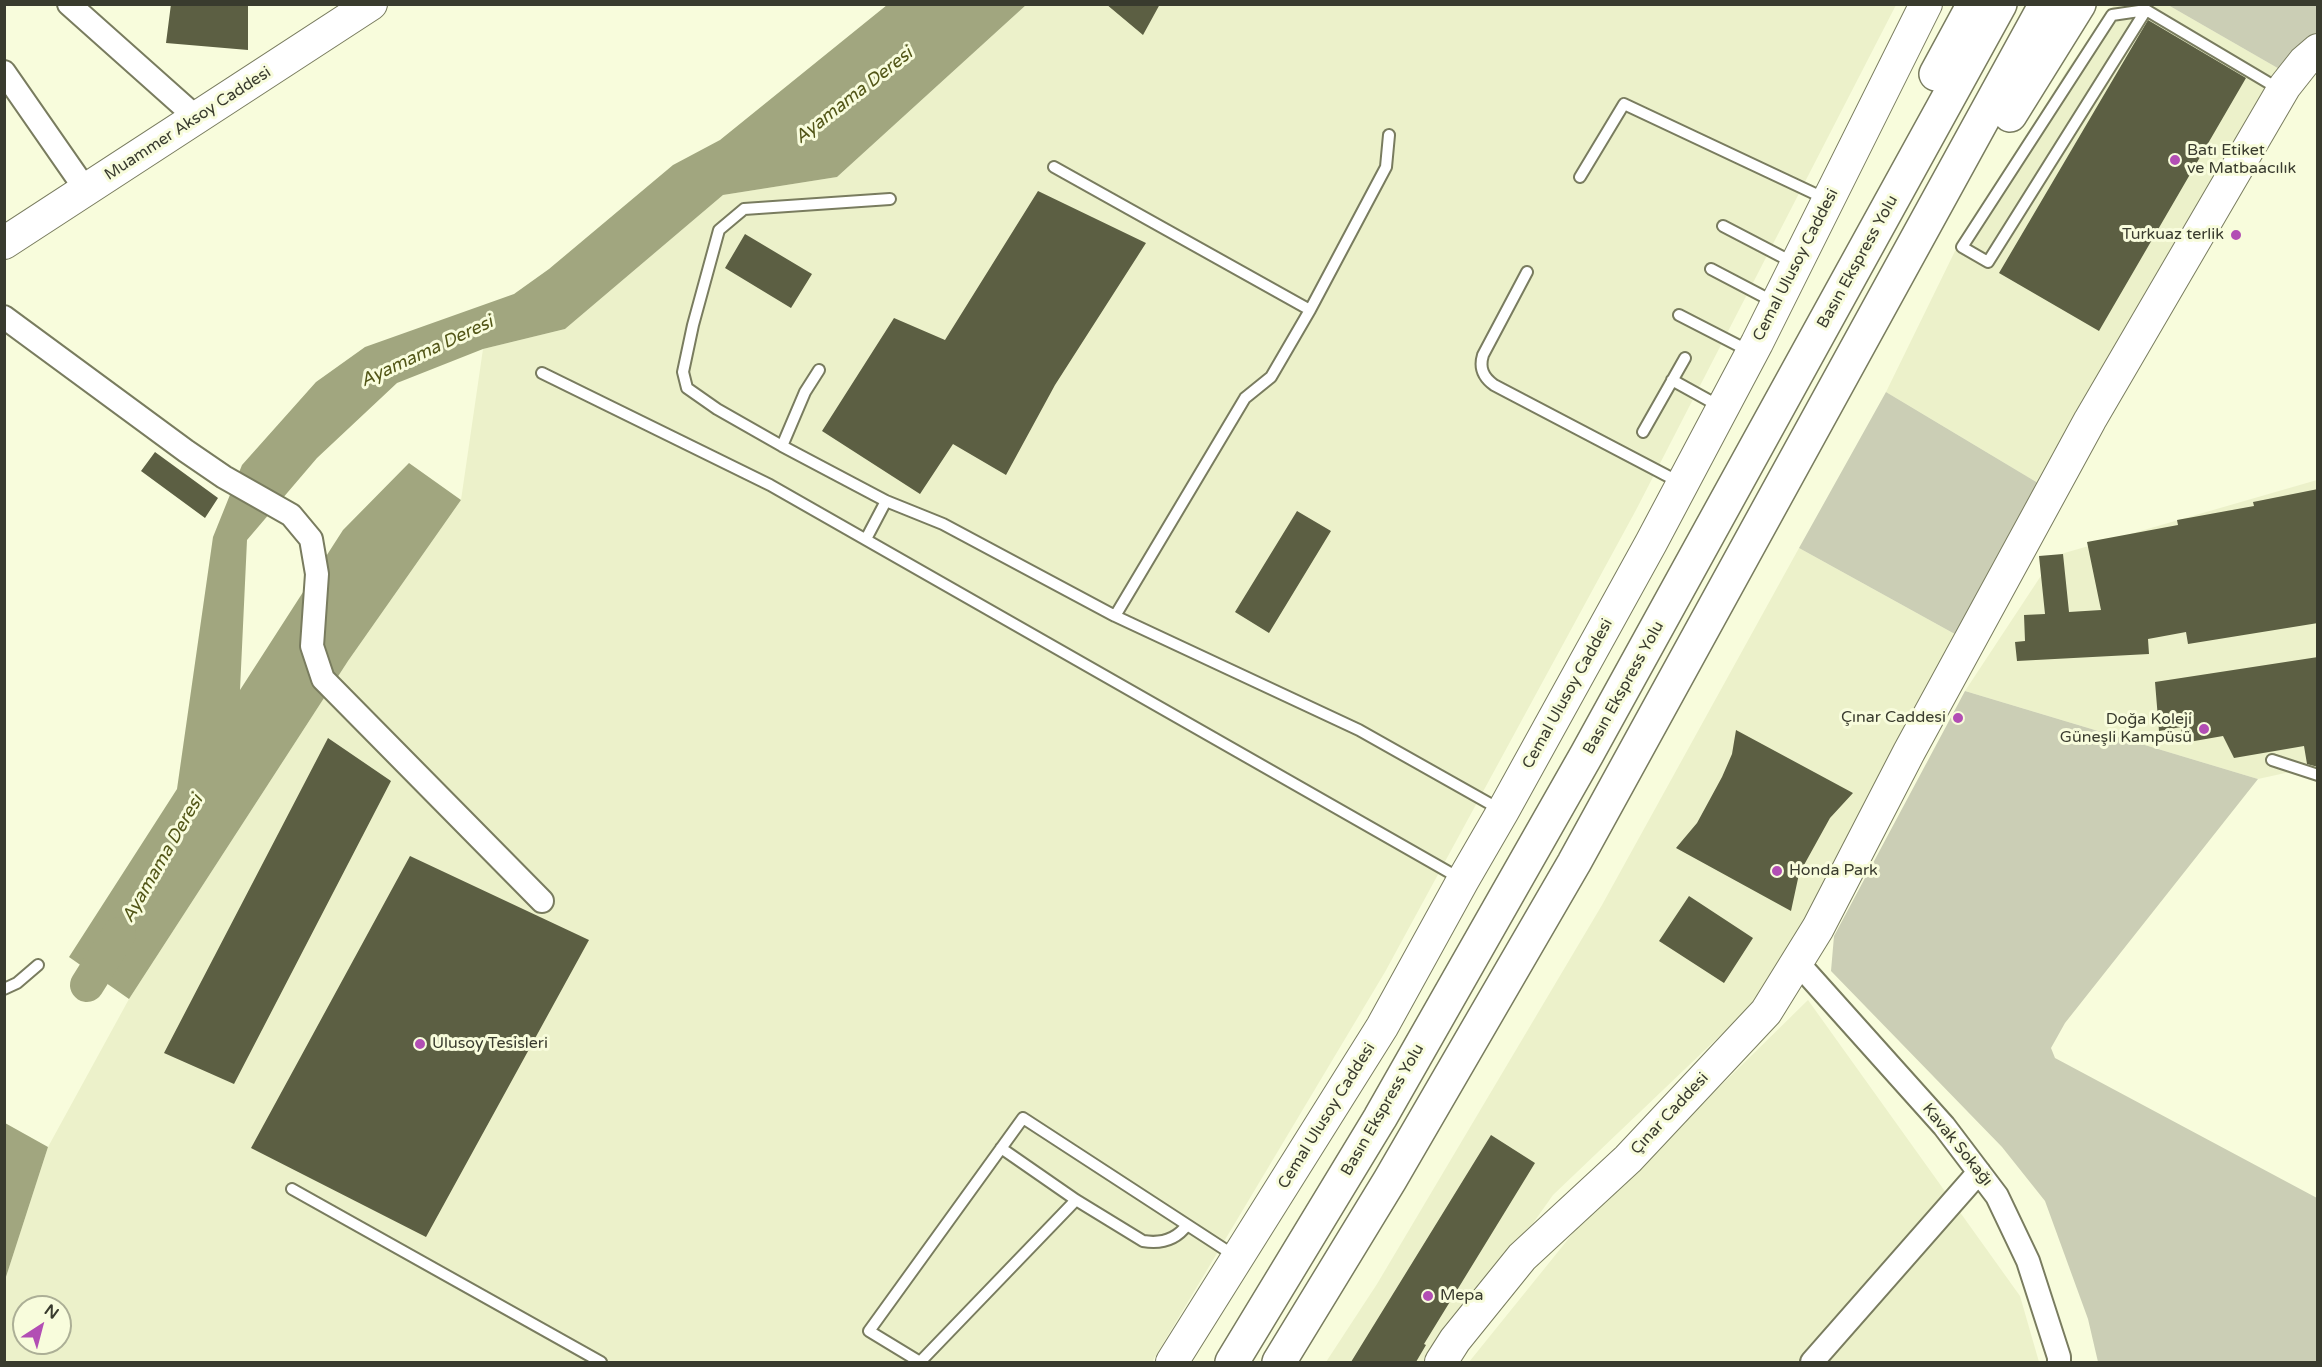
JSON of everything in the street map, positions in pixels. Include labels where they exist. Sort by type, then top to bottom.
[{"type":"highway","points":[[1847,281],[1866,216],[1883,176],[1974,4]]},
{"type":"highway","name":"Basın Ekspress Yolu","points":[[1232,1362],[1374,1127],[1587,754],[2000,4]]},
{"type":"highway","points":[[1279,1362],[1396,1170],[1568,873],[2046,4]]},
{"type":"highway","points":[[1843,376],[1871,348],[1894,312],[2023,92],[2079,4]]},
{"type":"highway","points":[[2023,92],[2091,4]]},
{"type":"main road","name":"Muammer Aksoy Caddesi","points":[[4,243],[371,4]]},
{"type":"main road","name":"Cemal Ulusoy Caddesi","points":[[1173,1362],[1382,1027],[1503,812],[1752,352],[1926,4]]},
{"type":"main road","name":"Çınar Caddesi","points":[[1441,1362],[1455,1340],[1522,1257],[1628,1159],[1766,1012],[1818,928],[1909,752],[2091,420],[2284,89],[2304,62],[2318,50]]},
{"type":"main road","points":[[2284,89],[2318,74]]},
{"type":"street","points":[[69,4],[198,118]]},
{"type":"street","points":[[4,72],[86,190]]},
{"type":"street","points":[[4,317],[224,477],[291,515],[311,539],[317,574],[312,646],[323,679],[542,900]]},
{"type":"street","name":"Kavak Sokağı","points":[[1797,962],[1944,1126],[1997,1196],[2028,1262],[2059,1362]]},
{"type":"street","points":[[1812,1362],[1979,1172]]},
{"type":"lane","points":[[2146,10],[1988,262],[1962,247],[2112,15],[2146,10],[2284,89]]},
{"type":"lane","points":[[1581,177],[1624,104],[1829,201]]},
{"type":"lane","points":[[1115,616],[1245,398],[1271,377],[1310,310],[1386,167],[1389,135]]},
{"type":"lane","points":[[1054,167],[1310,310]]},
{"type":"lane","points":[[890,200],[744,209],[719,230],[683,372],[687,388],[717,409],[782,446],[886,501],[943,524],[1115,616],[1359,730],[1503,812]]},
{"type":"lane","points":[[1723,226],[1797,264]]},
{"type":"lane","points":[[1711,269],[1777,303]]},
{"type":"lane","points":[[1527,272],[1483,355],[1481,368],[1483,375],[1494,385],[1683,483]]},
{"type":"lane","points":[[1679,315],[1752,352]]},
{"type":"lane","points":[[1643,432],[1685,358]]},
{"type":"lane","points":[[782,446],[805,392],[819,370]]},
{"type":"lane","points":[[542,373],[770,485],[1463,880]]},
{"type":"lane","points":[[1672,380],[1722,408]]},
{"type":"lane","points":[[866,539],[886,501]]},
{"type":"lane","points":[[2272,760],[2318,775]]},
{"type":"lane","points":[[4,989],[17,983],[38,965]]},
{"type":"lane","points":[[1076,1200],[920,1362],[869,1331],[1023,1118],[1239,1258]]},
{"type":"lane","points":[[1001,1148],[1076,1200],[1143,1241],[1161,1242],[1170,1239],[1187,1224]]},
{"type":"lane","points":[[292,1189],[601,1362]]},
{"type":"shaded area","points":[[1026,5],[1896,5],[1636,510],[1385,972],[1152,1362],[5,1362],[5,1280],[48,1147],[129,999],[348,661],[461,500],[483,349],[565,329],[723,195],[837,177]]},
{"type":"shaded area","points":[[2114,5],[2168,5],[2281,70],[2043,486],[1886,392],[1956,249],[2069,67]]},
{"type":"shaded area","points":[[2168,5],[2317,5],[2317,38],[2281,70]]},
{"type":"shaded area","points":[[1886,392],[2043,486],[1962,638],[1799,548]]},
{"type":"shaded area","points":[[2317,480],[2317,766],[2258,779],[1965,691],[2054,556]]},
{"type":"shaded area","points":[[1799,548],[1962,638],[1773,985],[1553,1195],[1435,1362],[1326,1362],[1377,1284],[1602,905]]},
{"type":"shaded area","points":[[1965,691],[2258,779],[2065,1023],[2051,1048],[2055,1058],[2317,1198],[2317,1362],[2098,1362],[2088,1319],[2045,1201],[2002,1147],[1831,971],[1834,936]]},
{"type":"shaded area","points":[[1808,1000],[2020,1296],[2039,1362],[1469,1362],[1582,1222]]},
{"type":"water","points":[[887,5],[1026,5],[837,177],[723,195],[565,329],[483,349],[397,383],[317,458],[247,540],[240,690],[343,530],[409,463],[461,500],[348,661],[129,999],[69,957],[177,789],[213,537],[242,465],[316,382],[365,347],[514,294],[549,269],[673,165],[720,140]]},
{"type":"water","points":[[5,1123],[48,1147],[5,1280]]},
{"type":"building","points":[[171,4],[248,4],[248,50],[166,43]]},
{"type":"building","points":[[1106,4],[1160,4],[1143,35]]},
{"type":"building","points":[[2148,20],[2246,78],[2099,331],[1999,273]]},
{"type":"building","points":[[1038,191],[1146,243],[1055,385],[1006,475],[953,444],[920,494],[822,431],[894,318],[945,340]]},
{"type":"building","points":[[745,234],[812,274],[791,308],[725,268]]},
{"type":"building","points":[[155,452],[218,498],[205,518],[141,471]]},
{"type":"building","points":[[2318,489],[2318,623],[2188,644],[2186,632],[2148,639],[2149,654],[2017,661],[2015,642],[2025,641],[2024,615],[2045,614],[2039,556],[2063,554],[2069,612],[2101,610],[2087,542],[2178,525],[2177,520],[2254,506],[2253,502]]},
{"type":"building","points":[[1297,511],[1331,531],[1269,633],[1235,612]]},
{"type":"building","points":[[2318,657],[2318,767],[2307,764],[2304,746],[2234,758],[2223,736],[2183,743],[2181,727],[2159,731],[2155,682]]},
{"type":"building","points":[[1736,730],[1853,793],[1830,818],[1799,874],[1791,911],[1676,848],[1697,823],[1722,777],[1732,754]]},
{"type":"building","points":[[328,738],[391,781],[234,1084],[164,1053]]},
{"type":"building","name":"Ulusoy Tesisleri","points":[[410,856],[589,940],[426,1237],[251,1148]]},
{"type":"building","points":[[1689,896],[1753,938],[1724,983],[1659,941]]},
{"type":"building","points":[[1491,1135],[1535,1163],[1424,1344],[1426,1345],[1416,1362],[1351,1362]]},
{"type":"waterway","name":"Ayamama Deresi","points":[[87,985],[119,934]]},
{"type":"place","name":"Batı Etiket ve Matbaacılık","points":[[2175,160]]},
{"type":"place","name":"Turkuaz terlik","points":[[2236,235]]},
{"type":"place","name":"Çınar Caddesi","points":[[1958,718]]},
{"type":"place","name":"Doğa Koleji Güneşli Kampüsü","points":[[2204,729]]},
{"type":"place","name":"Honda Park","points":[[1777,871]]},
{"type":"place","name":"Ulusoy Tesisleri","points":[[420,1044]]},
{"type":"place","name":"Mepa","points":[[1428,1296]]}]
